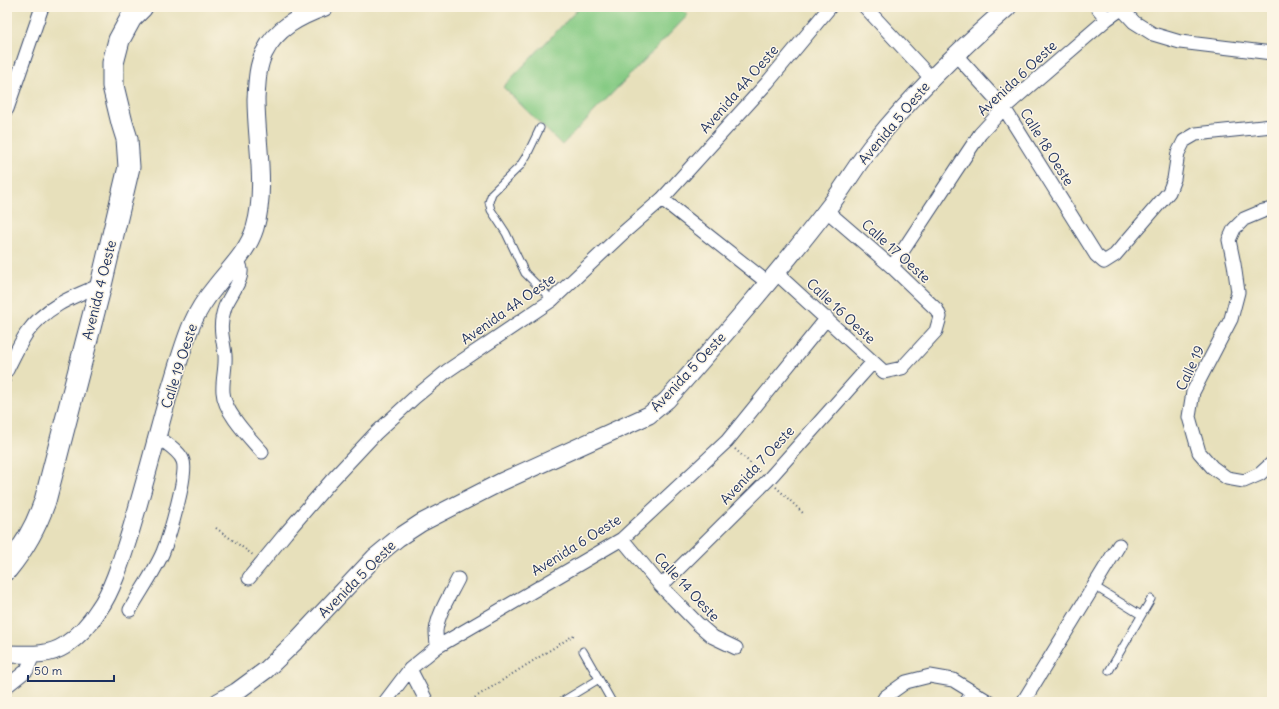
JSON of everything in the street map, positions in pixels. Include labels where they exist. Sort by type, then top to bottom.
[{"type":"main road","name":"Avenida 4 Oeste","points":[[7,569],[26,545],[37,524],[45,502],[101,285],[129,167],[127,139],[113,86],[113,63],[119,40],[131,18],[142,7]]},
{"type":"street","points":[[7,109],[42,7]]},
{"type":"street","name":"Calle 19 Oeste","points":[[7,654],[33,655],[51,652],[66,645],[84,628],[100,609],[122,557],[149,469],[182,351],[192,325],[214,288],[238,260],[254,230],[260,192],[256,106],[260,61],[271,42],[284,28],[301,17],[325,7]]},
{"type":"street","name":"Avenida 4A Oeste","points":[[249,578],[331,481],[374,434],[447,371],[552,300],[662,199],[767,83],[830,7]]},
{"type":"street","points":[[865,7],[931,78]]},
{"type":"street","name":"Avenida 5 Oeste","points":[[218,702],[236,692],[266,670],[295,642],[375,557],[398,538],[421,523],[501,482],[649,415],[667,400],[772,278],[826,211],[874,143],[931,78],[955,54],[1008,7]]},
{"type":"street","points":[[1096,7],[1107,19]]},
{"type":"street","points":[[1123,8],[1134,22],[1153,34],[1180,42],[1272,53]]},
{"type":"street","name":"Avenida 6 Oeste","points":[[892,267],[980,134],[1004,108],[1107,19],[1123,8]]},
{"type":"street","name":"Calle 18 Oeste","points":[[955,54],[1004,108],[1096,255],[1104,262],[1115,255],[1169,192],[1174,179],[1178,153],[1184,141],[1196,134],[1272,126]]},
{"type":"street","name":"Calle 16 Oeste","points":[[662,199],[826,318],[884,372]]},
{"type":"street","name":"Calle 19","points":[[1272,209],[1244,219],[1234,229],[1229,240],[1238,292],[1231,319],[1193,392],[1189,417],[1199,452],[1212,467],[1227,478],[1244,481],[1260,474],[1272,463]]},
{"type":"street","name":"Calle 17 Oeste","points":[[826,211],[892,267],[937,310],[940,318],[936,331],[902,368],[884,372]]},
{"type":"street","points":[[238,260],[242,271],[225,307],[222,320],[221,333],[226,365],[223,391],[224,401],[230,412],[262,452]]},
{"type":"street","points":[[11,372],[26,334],[39,318],[57,304],[101,285]]},
{"type":"street","name":"Avenida 6 Oeste","points":[[385,702],[410,669],[437,647],[622,539],[727,440],[826,318]]},
{"type":"street","name":"Avenida 7 Oeste","points":[[661,586],[768,480],[872,362]]},
{"type":"street","points":[[130,610],[163,552],[184,482],[185,467],[183,460],[157,436]]},
{"type":"street","name":"Calle 14 Oeste","points":[[622,539],[661,586],[698,624],[713,637],[736,648]]},
{"type":"street","points":[[1023,702],[1119,545]]},
{"type":"street","points":[[437,647],[436,632],[440,619],[444,607],[458,579]]},
{"type":"street","points":[[7,686],[27,670],[33,655]]},
{"type":"street","points":[[410,669],[427,702]]},
{"type":"street","points":[[882,702],[884,697],[906,682],[930,676],[953,680],[989,702]]},
{"type":"lane","points":[[540,128],[528,155],[520,166],[492,194],[489,202],[491,210],[506,233],[525,273],[552,300]]},
{"type":"lane","points":[[1094,586],[1141,615]]},
{"type":"lane","points":[[1108,671],[1151,599]]},
{"type":"lane","points":[[583,651],[612,702]]},
{"type":"lane","points":[[561,702],[599,679]]},
{"type":"lane","points":[[963,702],[970,691]]},
{"type":"path","points":[[7,389],[11,372]]},
{"type":"path","points":[[216,528],[262,562]]},
{"type":"path","points":[[468,702],[574,635]]},
{"type":"green space","points":[[580,7],[680,7],[688,15],[562,145],[503,87]]}]
